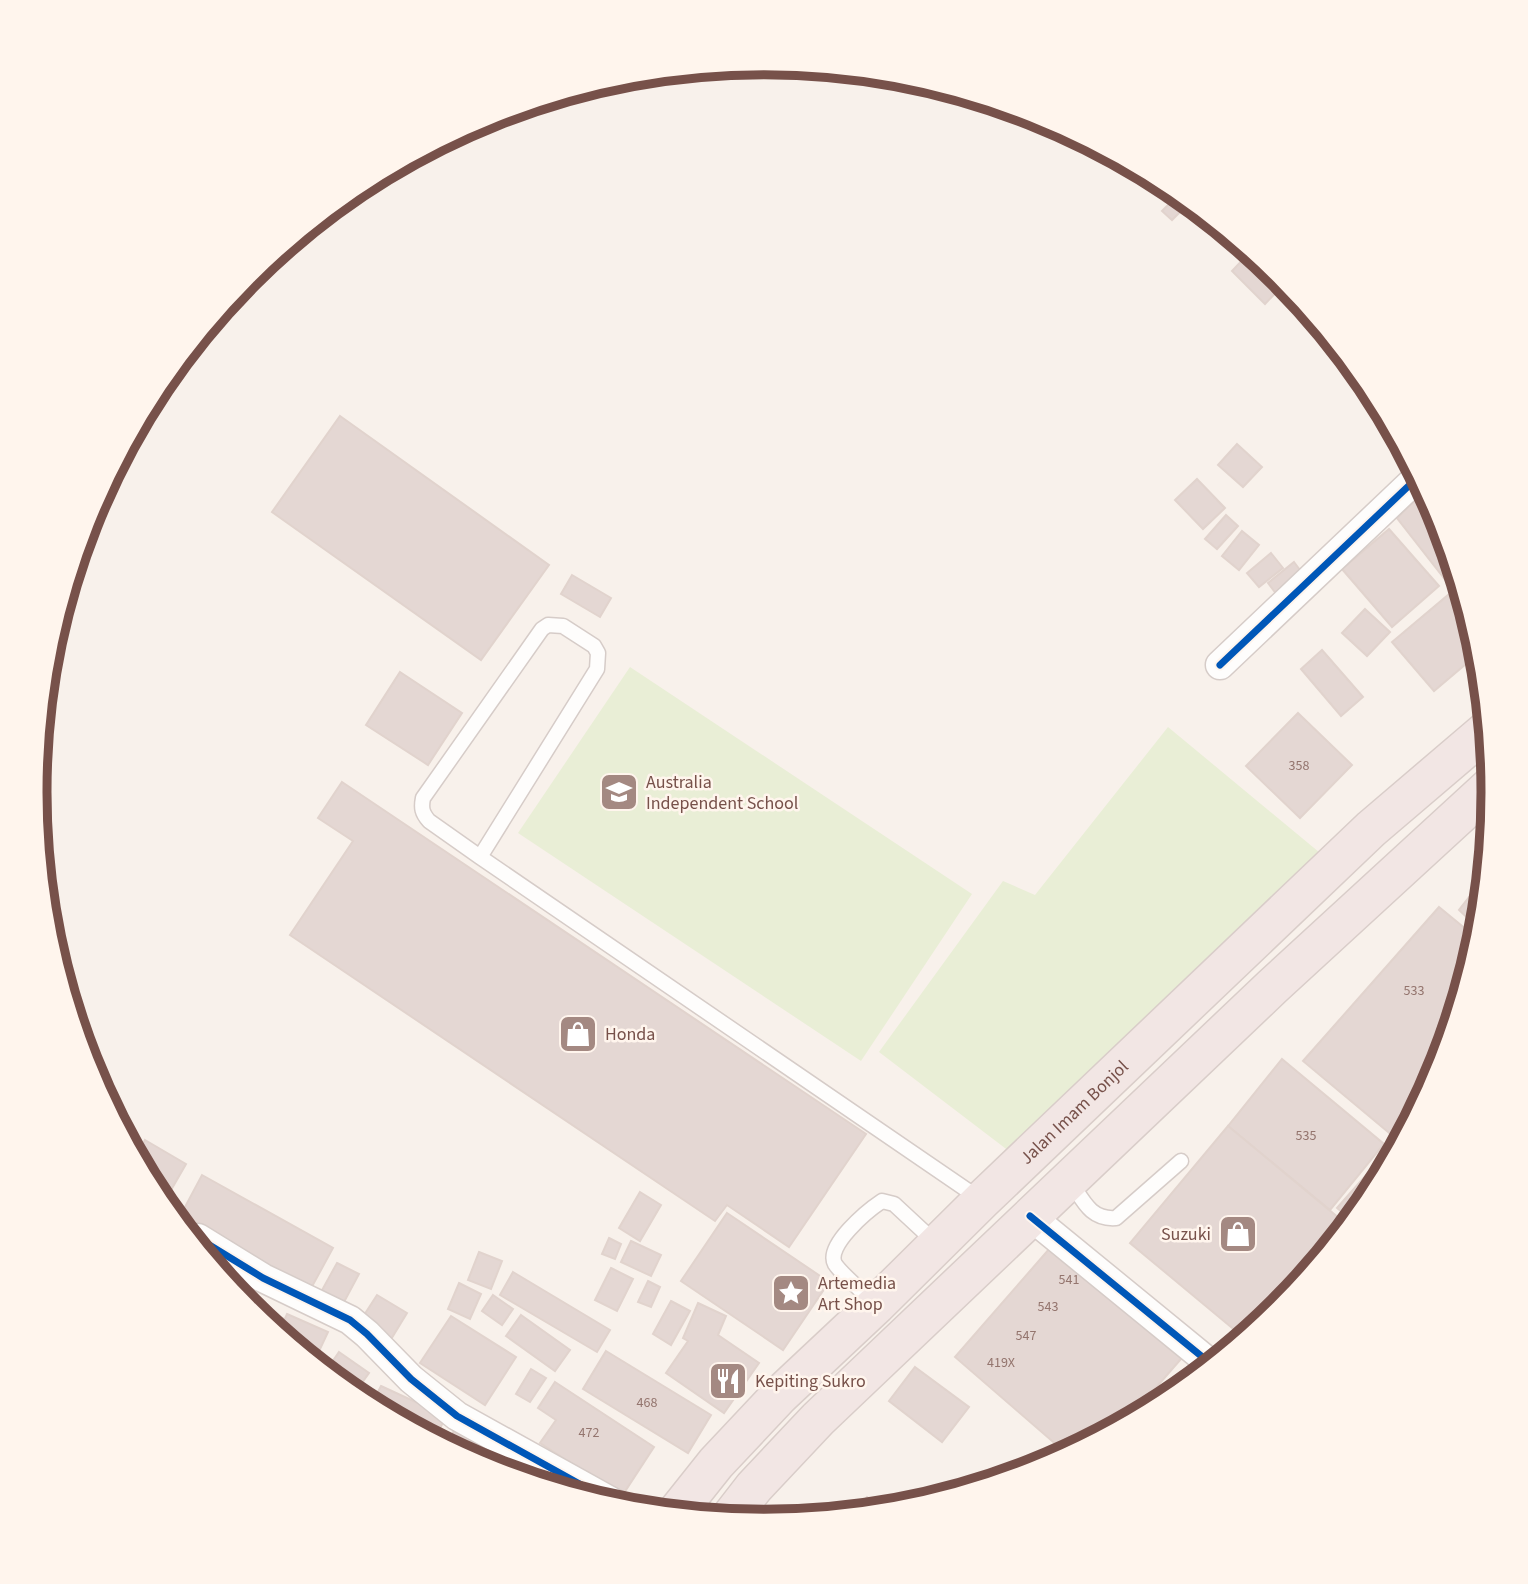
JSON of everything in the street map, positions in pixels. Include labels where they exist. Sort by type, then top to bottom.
[{"type":"highway","name":"Jalan Imam Bonjol","points":[[683,1504],[716,1463],[779,1396],[982,1200],[1371,828],[1478,737]]},
{"type":"highway","points":[[738,1508],[818,1419],[1272,987],[1481,795]]},
{"type":"highway","points":[[1239,953],[1272,987]]},
{"type":"street","points":[[1220,665],[1411,484]]},
{"type":"street","points":[[1030,1216],[1204,1358]]},
{"type":"street","points":[[208,1244],[263,1278],[350,1320],[411,1378],[457,1416],[581,1485]]},
{"type":"lane","points":[[480,857],[597,669],[598,653],[594,646],[563,626],[548,625],[541,629],[424,798],[421,806],[423,814],[480,857],[982,1200]]},
{"type":"lane","points":[[1069,1180],[1092,1213],[1102,1219],[1116,1218],[1181,1161]]},
{"type":"lane","points":[[876,1305],[835,1265],[833,1254],[836,1244],[873,1207],[882,1201],[894,1204],[938,1244]]},
{"type":"green space","points":[[630,667],[972,894],[861,1061],[518,833]]},
{"type":"green space","points":[[1168,727],[1337,867],[1035,1171],[879,1052],[1003,881],[1035,895]]},
{"type":"building","points":[[1171,202],[1182,210],[1172,220],[1162,211]]},
{"type":"building","points":[[1243,259],[1277,291],[1265,304],[1232,271]]},
{"type":"building","points":[[340,416],[549,565],[481,660],[272,512]]},
{"type":"building","points":[[1237,444],[1262,467],[1243,487],[1218,465]]},
{"type":"building","points":[[1197,479],[1225,508],[1203,529],[1175,500]]},
{"type":"building","points":[[1417,498],[1443,562],[1447,582],[1397,518]]},
{"type":"building","points":[[1226,515],[1238,526],[1217,549],[1205,539]]},
{"type":"building","points":[[1389,529],[1439,586],[1392,627],[1342,569]]},
{"type":"building","points":[[1242,531],[1259,545],[1239,570],[1222,556]]},
{"type":"building","points":[[1271,553],[1283,568],[1259,587],[1247,573]]},
{"type":"building","points":[[1294,562],[1306,578],[1280,599],[1268,583]]},
{"type":"building","points":[[572,575],[611,598],[600,617],[561,594]]},
{"type":"building","points":[[1448,595],[1455,604],[1469,662],[1434,691],[1392,642]]},
{"type":"building","points":[[1365,609],[1390,632],[1367,656],[1342,633]]},
{"type":"building","points":[[1322,650],[1363,697],[1341,716],[1301,669]]},
{"type":"building","points":[[400,672],[462,713],[428,765],[366,725]]},
{"type":"building","points":[[1298,713],[1352,765],[1300,818],[1246,766]]},
{"type":"building","name":"Honda","points":[[342,782],[866,1134],[789,1247],[727,1205],[715,1221],[290,935],[353,841],[318,818]]},
{"type":"building","points":[[1474,891],[1469,920],[1459,910]]},
{"type":"building","points":[[1439,907],[1467,930],[1443,1022],[1407,1109],[1393,1136],[1303,1061]]},
{"type":"building","points":[[1282,1059],[1384,1144],[1330,1210],[1228,1126]]},
{"type":"building","name":"Suzuki","points":[[1228,1126],[1340,1219],[1303,1265],[1236,1331],[1130,1243]]},
{"type":"building","points":[[145,1140],[186,1164],[170,1192],[143,1150],[141,1147]]},
{"type":"building","points":[[1377,1162],[1343,1213],[1337,1208]]},
{"type":"building","points":[[202,1175],[333,1248],[309,1292],[197,1230],[183,1211]]},
{"type":"building","points":[[640,1192],[661,1205],[640,1241],[619,1228]]},
{"type":"building","points":[[727,1213],[829,1282],[783,1350],[681,1281]]},
{"type":"building","points":[[609,1238],[621,1244],[615,1259],[602,1254]]},
{"type":"building","points":[[1057,1240],[1187,1352],[1148,1397],[1057,1445],[955,1357]]},
{"type":"building","points":[[631,1241],[661,1255],[651,1276],[621,1262]]},
{"type":"building","points":[[479,1252],[502,1261],[491,1289],[468,1280]]},
{"type":"building","points":[[337,1263],[359,1274],[343,1304],[321,1292]]},
{"type":"building","points":[[611,1268],[633,1279],[617,1311],[595,1300]]},
{"type":"building","points":[[513,1272],[610,1330],[597,1352],[500,1295]]},
{"type":"building","points":[[233,1273],[251,1284],[248,1289]]},
{"type":"building","points":[[648,1281],[660,1287],[651,1307],[638,1302]]},
{"type":"building","points":[[459,1283],[481,1294],[470,1319],[448,1309]]},
{"type":"building","points":[[377,1295],[407,1313],[390,1341],[359,1323]]},
{"type":"building","points":[[493,1295],[513,1309],[502,1325],[482,1311]]},
{"type":"building","points":[[671,1301],[690,1311],[671,1345],[653,1334]]},
{"type":"building","points":[[698,1303],[726,1316],[718,1335],[759,1363],[724,1413],[666,1373],[688,1341],[683,1338]]},
{"type":"building","points":[[270,1312],[284,1319],[282,1322]]},
{"type":"building","points":[[287,1314],[328,1332],[318,1353],[291,1331],[283,1323]]},
{"type":"building","points":[[521,1315],[570,1350],[555,1371],[506,1336]]},
{"type":"building","points":[[451,1316],[516,1357],[485,1405],[420,1363]]},
{"type":"building","points":[[606,1351],[711,1415],[688,1453],[583,1389]]},
{"type":"building","points":[[339,1352],[369,1373],[361,1384],[331,1363]]},
{"type":"building","points":[[915,1367],[969,1407],[942,1442],[889,1401]]},
{"type":"building","points":[[531,1369],[546,1378],[530,1402],[516,1394]]},
{"type":"building","points":[[555,1382],[654,1447],[623,1495],[618,1494],[540,1443],[556,1420],[538,1408]]},
{"type":"building","points":[[381,1386],[446,1416],[439,1431],[376,1395]]},
{"type":"building","points":[[461,1418],[570,1482],[534,1471],[451,1437]]},
{"type":"cycle path","points":[[1220,665],[1411,484]]},
{"type":"cycle path","points":[[1030,1216],[1204,1358]]},
{"type":"cycle path","points":[[208,1244],[263,1278],[350,1320],[411,1379],[457,1416],[581,1485]]},
{"type":"place","name":"Australia Independent School","points":[[619,792]]},
{"type":"place","name":"Honda","points":[[578,1034]]},
{"type":"place","name":"Suzuki","points":[[1238,1234]]},
{"type":"place","name":"Artemedia Art Shop","points":[[791,1293]]},
{"type":"place","name":"Kepiting Sukro","points":[[728,1381]]}]
